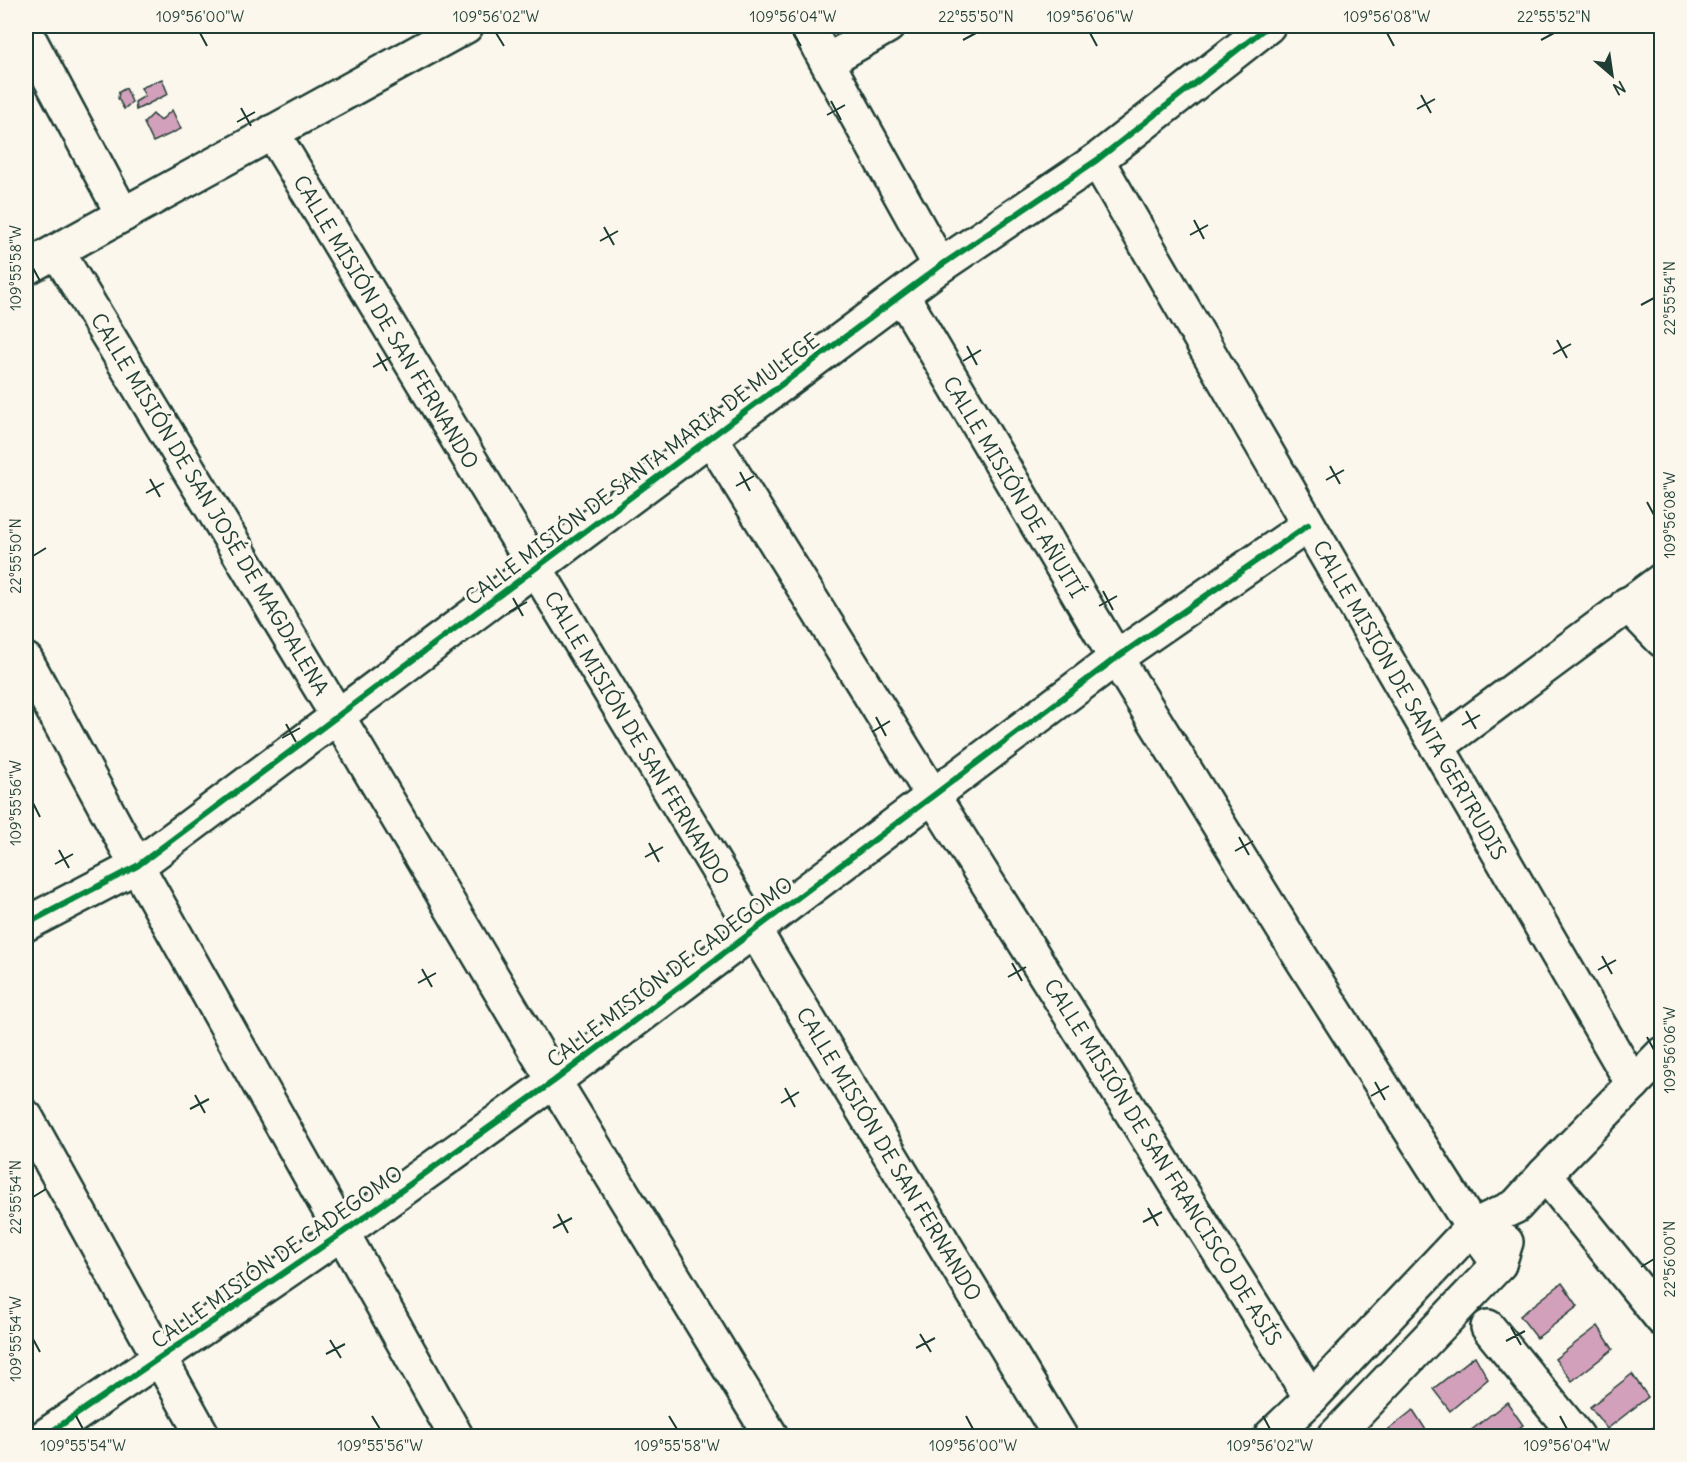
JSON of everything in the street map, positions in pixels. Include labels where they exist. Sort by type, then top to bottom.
[{"type":"street","points":[[26,268],[466,26]]},
{"type":"street","points":[[807,26],[940,266]]},
{"type":"street","points":[[827,61],[888,26]]},
{"type":"street","name":"CALLE MISIÓN DE SANTA MARIA DE MULEGE","points":[[26,924],[137,866],[940,266],[1097,160],[1268,26]]},
{"type":"street","points":[[26,33],[123,215]]},
{"type":"street","name":"CALLE MISIÓN DE SAN FERNANDO","points":[[272,132],[1060,1437]]},
{"type":"street","name":"CALLE MISIÓN DE SANTA GERTRUDIS","points":[[1097,160],[1633,1084]]},
{"type":"street","name":"CALLE MISIÓN DE SAN JOSÉ DE MAGDALENA","points":[[57,251],[554,1081],[771,1437]]},
{"type":"street","name":"CALLE MISIÓN DE AÑUITÍ","points":[[902,295],[1116,658],[1300,956],[1472,1227],[1499,1264]]},
{"type":"street","name":"CALLE MISIÓN DE SAN FRANCISCO DE ASÍS","points":[[711,438],[1311,1398]]},
{"type":"street","name":"CALLE MISIÓN DE CADEGOMO","points":[[45,1437],[342,1233],[554,1081],[1116,658],[1308,525]]},
{"type":"street","points":[[1437,747],[1662,580]]},
{"type":"street","points":[[1627,604],[1662,640]]},
{"type":"street","points":[[26,660],[137,866],[456,1437]]},
{"type":"street","points":[[1271,1437],[1311,1398],[1472,1227],[1516,1206],[1662,1054]]},
{"type":"street","points":[[26,1117],[203,1437]]},
{"type":"street","points":[[1545,1174],[1662,1319]]},
{"type":"street","points":[[1340,1435],[1499,1264],[1516,1206]]},
{"type":"street","points":[[1488,1328],[1577,1437]]},
{"type":"building","points":[[162,79],[168,94],[136,110],[135,102],[145,96],[141,88]]},
{"type":"building","points":[[126,88],[132,102],[124,109],[118,98],[119,92]]},
{"type":"building","points":[[172,110],[181,129],[153,142],[144,123],[153,114],[160,121]]},
{"type":"building","points":[[1562,1283],[1578,1306],[1537,1338],[1520,1316]]},
{"type":"building","points":[[1598,1326],[1613,1349],[1572,1381],[1555,1359]]},
{"type":"building","points":[[1475,1356],[1488,1379],[1450,1411],[1433,1389]]},
{"type":"building","points":[[1632,1374],[1648,1397],[1607,1429],[1590,1407]]},
{"type":"building","points":[[1507,1402],[1523,1425],[1508,1436],[1465,1435]]},
{"type":"building","points":[[1413,1410],[1428,1433],[1424,1436],[1380,1436]]},
{"type":"building","points":[[1662,1421],[1662,1436],[1641,1436]]},
{"type":"cycle path","points":[[26,924],[137,866],[940,266],[1097,160],[1268,26]]},
{"type":"cycle path","points":[[45,1436],[342,1233],[554,1081],[1116,658],[1308,525]]}]
